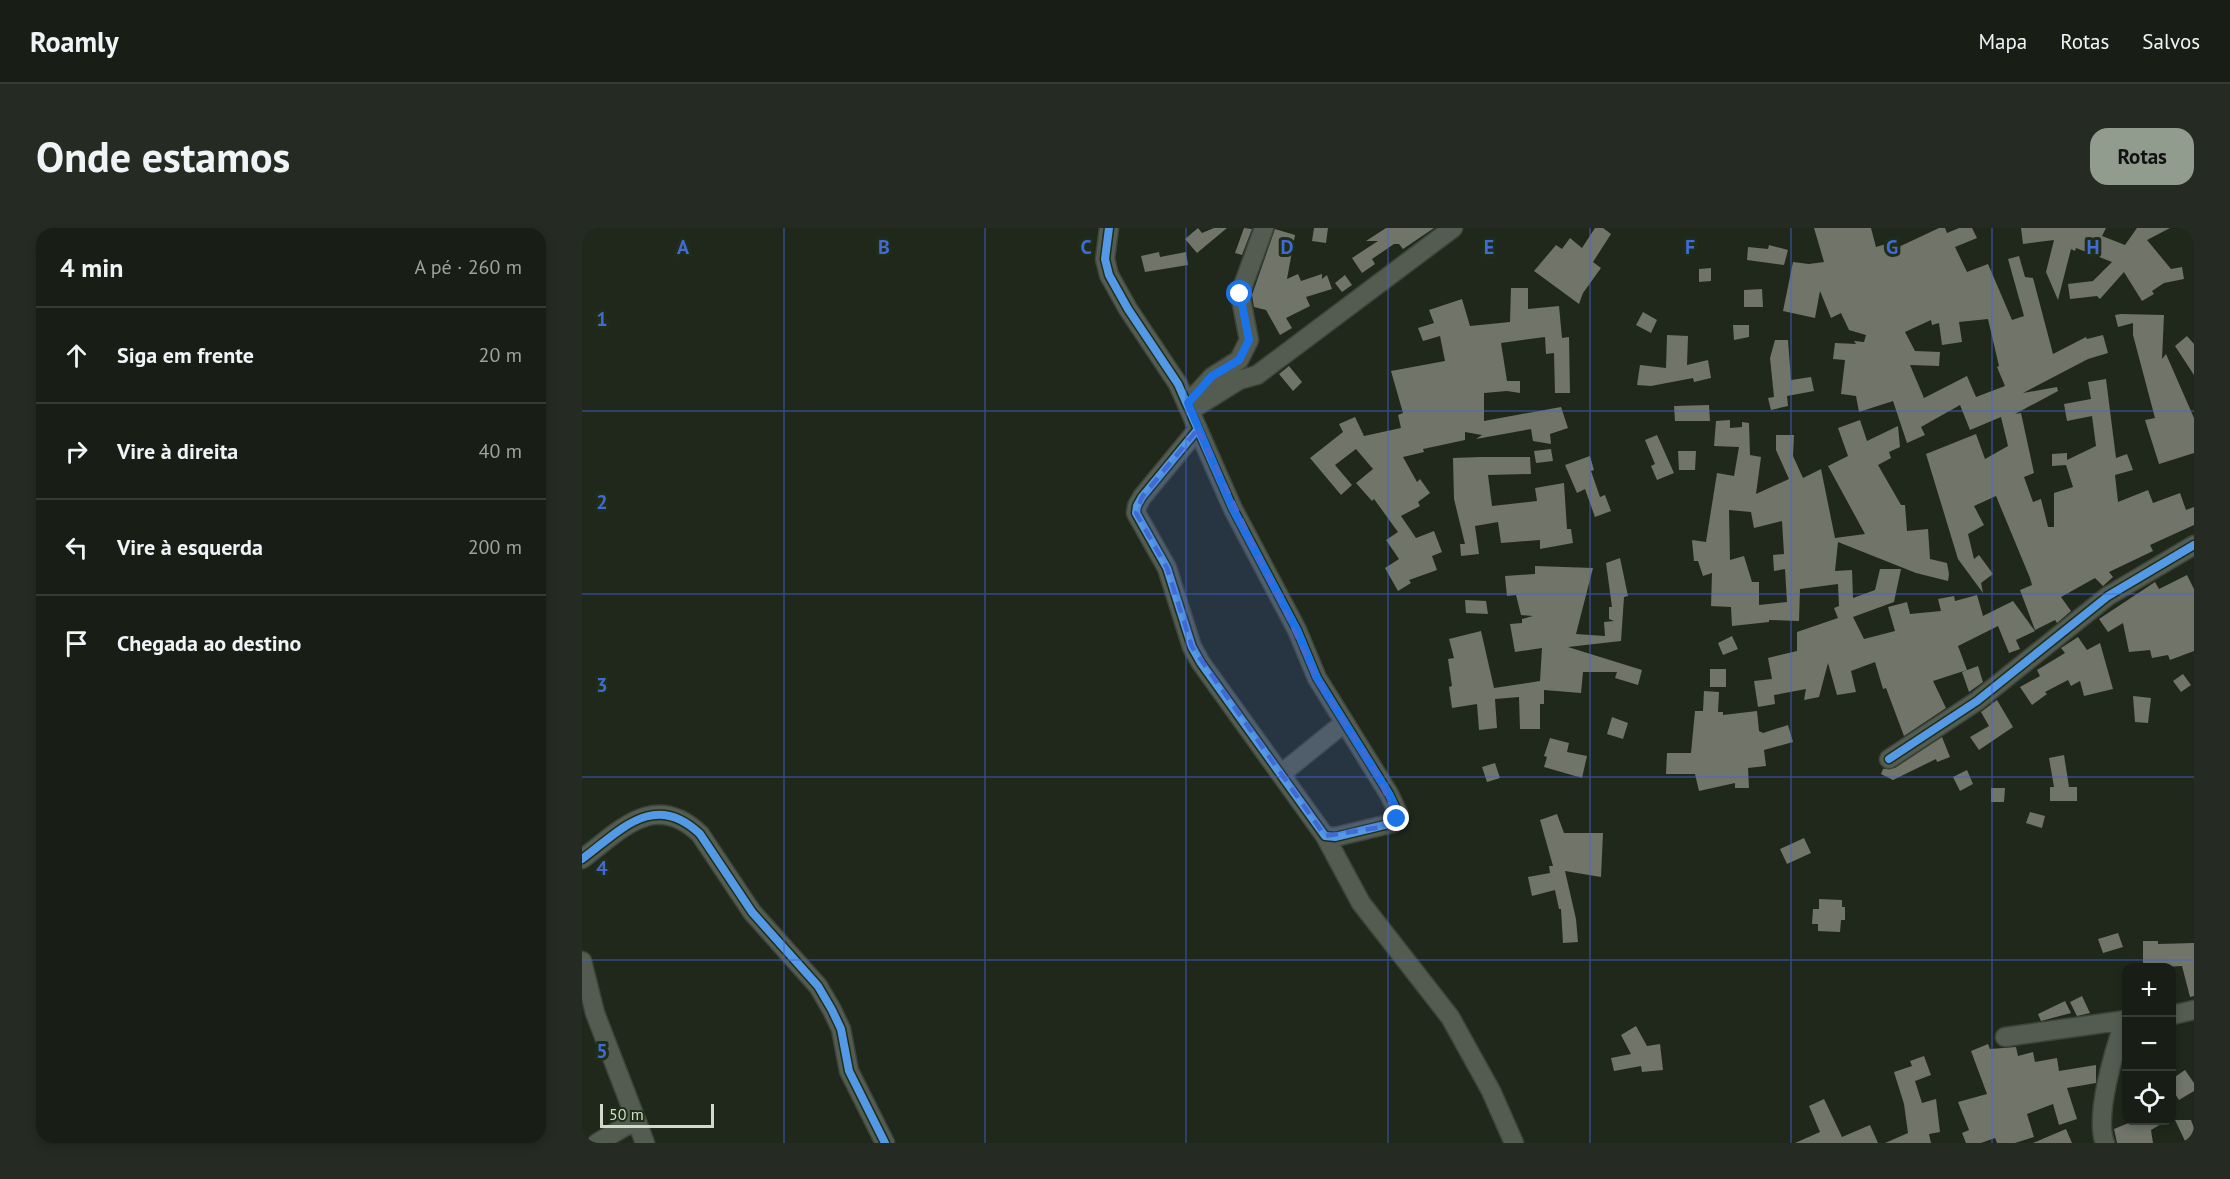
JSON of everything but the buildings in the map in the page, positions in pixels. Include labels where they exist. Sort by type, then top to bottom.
[{"type":"street","points":[[1109,228],[1105,259],[1109,275],[1128,309],[1178,384],[1233,509],[1297,630],[1317,678],[1389,794],[1398,813],[1397,819],[1382,827],[1335,837],[1324,836]]},
{"type":"street","points":[[1190,407],[1212,376],[1239,360],[1249,340],[1240,294],[1264,228]]},
{"type":"street","points":[[1190,407],[1239,380],[1257,375],[1453,228]]},
{"type":"street","points":[[1198,429],[1137,506],[1140,523],[1167,568],[1192,647],[1324,836],[1360,903],[1450,1017],[1491,1091],[1514,1143]]},
{"type":"street","points":[[1889,759],[1977,701],[2108,596],[2194,545]]},
{"type":"street","points":[[1281,774],[1344,723]]},
{"type":"street","points":[[582,859],[620,829],[640,817],[674,816],[689,823],[700,834],[752,912],[818,986],[841,1029],[849,1071],[885,1143]]},
{"type":"street","points":[[582,961],[595,1013],[645,1143]]},
{"type":"street","points":[[2176,1014],[2194,1010]]},
{"type":"street","points":[[2004,1036],[2122,1021]]},
{"type":"street","points":[[2105,1143],[2100,1131],[2111,1058],[2122,1030]]},
{"type":"street","points":[[597,1143],[636,1120]]},
{"type":"highlighted area","points":[[1198,429],[1317,678],[1376,772],[1397,819],[1382,827],[1325,836],[1192,647],[1167,568],[1136,513],[1142,497]]},
{"type":"cycle path","points":[[1109,228],[1105,259],[1109,275],[1128,309],[1178,384],[1233,509],[1297,630],[1317,678],[1389,794],[1398,813],[1393,823],[1335,837],[1325,836],[1201,663],[1192,647],[1167,568],[1136,513],[1142,497],[1198,429]]},
{"type":"cycle path","points":[[1889,759],[1977,701],[2108,596],[2194,545]]},
{"type":"cycle path","points":[[582,859],[624,827],[652,815],[668,815],[683,821],[700,834],[752,912],[818,986],[841,1029],[849,1071],[885,1143]]},
{"type":"route","points":[[1240,294],[1249,340],[1239,360],[1212,376],[1188,403],[1233,509],[1297,630],[1317,678],[1389,794],[1398,813],[1397,819]]}]
